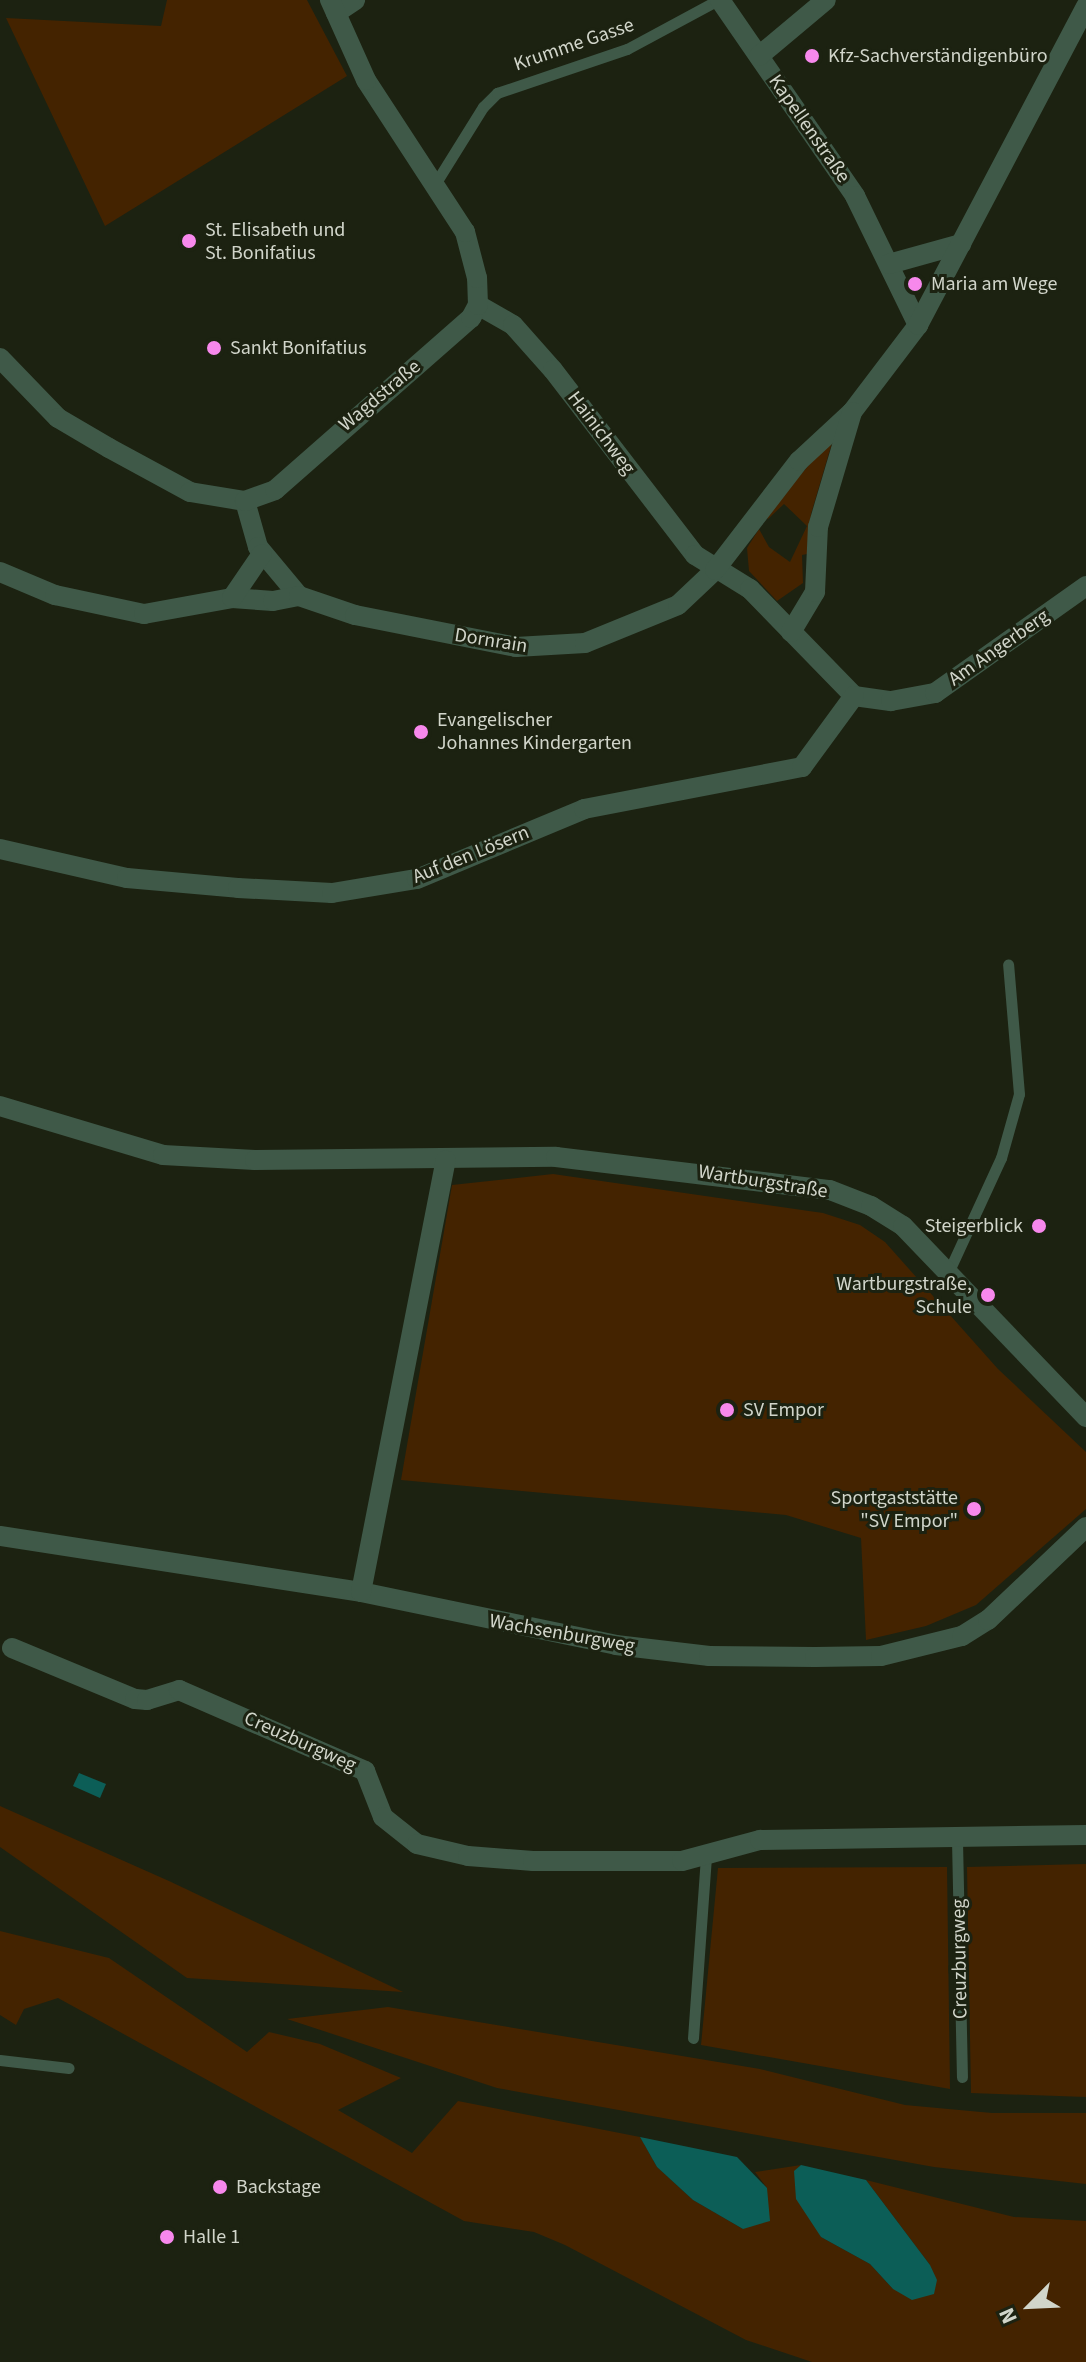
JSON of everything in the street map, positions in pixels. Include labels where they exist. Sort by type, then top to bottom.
[{"type":"street","points":[[355,0],[333,6],[366,80],[465,232],[478,305]]},
{"type":"street","name":"Kapellenstraße","points":[[719,0],[855,196],[918,325]]},
{"type":"street","points":[[759,56],[826,0]]},
{"type":"street","points":[[854,696],[750,589],[715,570],[799,461],[852,412],[918,325],[1086,7]]},
{"type":"street","points":[[889,264],[919,259],[961,244]]},
{"type":"street","name":"Wagdstraße","points":[[245,501],[275,490],[363,408],[452,336],[478,305]]},
{"type":"street","name":"Hainichweg","points":[[478,305],[513,325],[543,358],[695,555],[715,570]]},
{"type":"street","points":[[0,358],[58,418],[109,448],[190,492],[245,501]]},
{"type":"street","points":[[791,632],[815,592],[818,527],[852,412]]},
{"type":"street","name":"Dornrain","points":[[245,501],[262,554],[299,596]]},
{"type":"street","points":[[232,598],[262,554]]},
{"type":"street","name":"Dornrain","points":[[0,572],[66,599],[144,614],[232,598],[273,601],[299,596],[355,615],[435,632],[516,647],[553,648],[585,643],[678,605],[715,570]]},
{"type":"street","name":"Am Angerberg","points":[[854,696],[891,701],[935,693],[1086,586]]},
{"type":"street","name":"Auf den Lösern","points":[[0,849],[127,878],[238,888],[332,893],[417,879],[584,809],[802,767],[854,696]]},
{"type":"street","name":"Wartburgstraße","points":[[0,1106],[163,1155],[446,1160],[556,1157],[830,1190],[871,1206],[903,1226],[1086,1417]]},
{"type":"street","points":[[361,1592],[446,1160]]},
{"type":"street","name":"Wachsenburgweg","points":[[0,1536],[57,1549],[361,1592],[616,1645],[709,1656],[881,1656],[937,1645],[988,1620],[1086,1527]]},
{"type":"street","name":"Creuzburgweg","points":[[12,1648],[135,1699],[147,1700],[179,1690],[365,1771],[383,1817],[417,1844],[533,1861],[706,1857],[760,1840],[957,1840],[1086,1835]]},
{"type":"lane","name":"Krumme Gasse","points":[[435,184],[483,107],[497,93],[627,49],[719,0]]},
{"type":"lane","points":[[948,1273],[1001,1158],[1019,1094],[1008,964]]},
{"type":"lane","name":"Creuzburgweg","points":[[957,1840],[962,2077]]},
{"type":"lane","points":[[693,2038],[706,1857]]},
{"type":"lane","points":[[0,2060],[69,2068]]},
{"type":"shaded area","points":[[167,0],[307,0],[347,76],[105,226],[6,18],[161,26]]},
{"type":"shaded area","points":[[834,436],[811,514],[807,554],[802,555],[803,583],[777,601],[749,571],[747,548],[759,529],[769,547],[790,562],[807,526],[784,504],[768,519],[765,516]]},
{"type":"shaded area","name":"SV Empor","points":[[553,1174],[823,1213],[860,1225],[885,1242],[998,1369],[1086,1452],[1086,1509],[976,1605],[926,1626],[866,1640],[861,1538],[786,1515],[401,1480],[452,1185]]},
{"type":"shaded area","points":[[0,1806],[169,1881],[403,1992],[187,1978],[0,1847]]},
{"type":"shaded area","points":[[1086,1864],[1086,2097],[971,2093],[967,1867]]},
{"type":"shaded area","points":[[947,1867],[950,2089],[701,2045],[718,1868]]},
{"type":"shaded area","points":[[0,1931],[109,1958],[247,2052],[269,2032],[320,2044],[401,2078],[338,2110],[412,2153],[458,2101],[640,2137],[657,2167],[693,2200],[743,2229],[767,2188],[755,2172],[801,2165],[794,2172],[821,2237],[870,2264],[893,2289],[930,2265],[866,2180],[1014,2217],[1086,2221],[1086,2362],[812,2362],[746,2340],[565,2245],[534,2232],[464,2221],[58,1998],[24,2009],[16,2025],[0,2015]]},
{"type":"shaded area","points":[[388,2007],[760,2069],[905,2105],[992,2113],[1086,2113],[1086,2184],[934,2167],[497,2088],[287,2019]]},
{"type":"water","points":[[79,1773],[106,1784],[100,1798],[73,1786]]},
{"type":"water","points":[[640,2137],[737,2157],[767,2188],[770,2221],[743,2229],[693,2200],[657,2167]]},
{"type":"water","points":[[801,2165],[866,2180],[930,2265],[937,2280],[934,2294],[912,2300],[893,2289],[870,2264],[821,2237],[796,2199],[794,2171]]},
{"type":"place","name":"Kfz-Sachverständigenbüro","points":[[812,56]]},
{"type":"place","name":"St. Elisabeth und St. Bonifatius","points":[[189,241]]},
{"type":"place","name":"Maria am Wege","points":[[915,284]]},
{"type":"place","name":"Sankt Bonifatius","points":[[214,348]]},
{"type":"place","name":"Evangelischer Johannes Kindergarten","points":[[421,732]]},
{"type":"place","name":"Steigerblick","points":[[1039,1226]]},
{"type":"place","name":"Wartburgstraße, Schule","points":[[988,1295]]},
{"type":"place","name":"SV Empor","points":[[727,1410]]},
{"type":"place","name":"Sportgaststätte \"SV Empor\"","points":[[974,1509]]},
{"type":"place","name":"Backstage","points":[[220,2187]]},
{"type":"place","name":"Halle 1","points":[[167,2237]]}]
